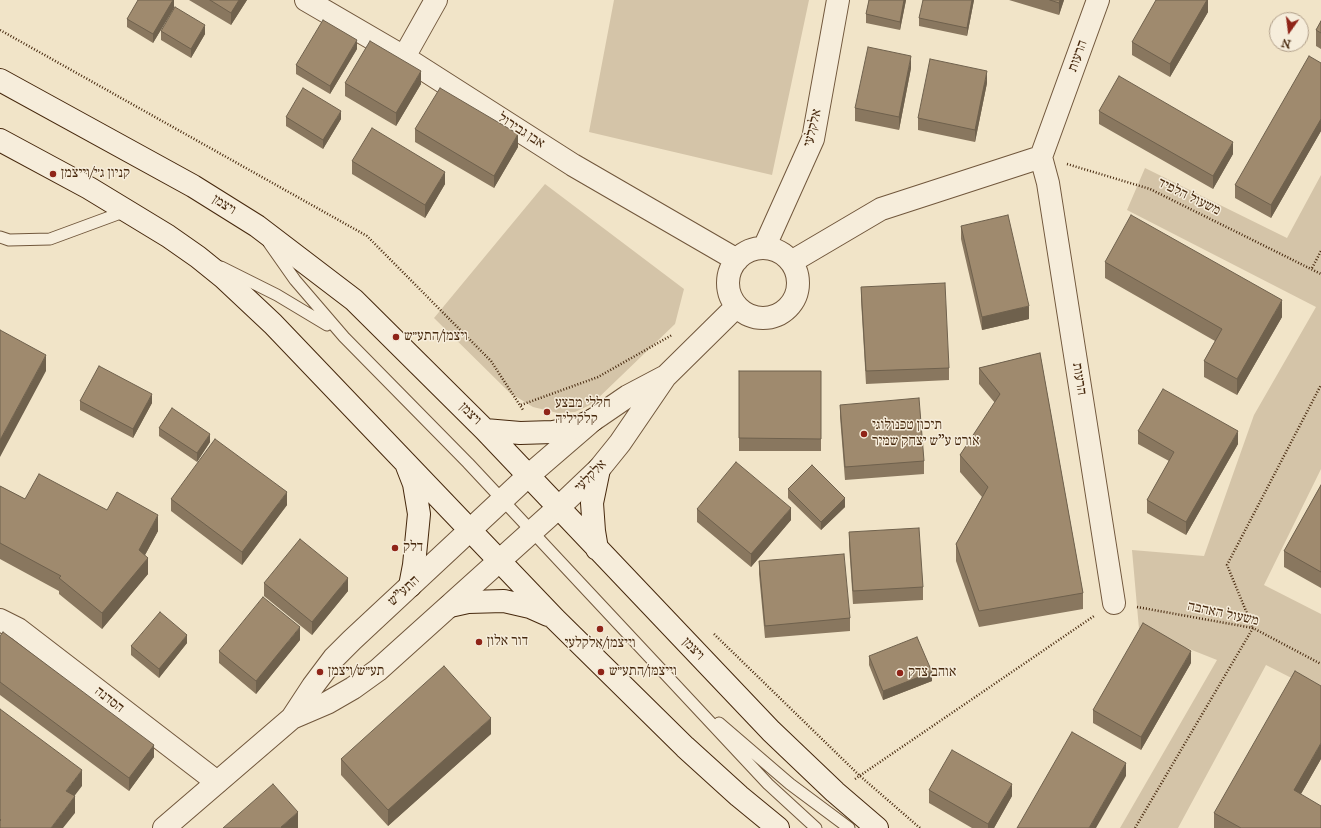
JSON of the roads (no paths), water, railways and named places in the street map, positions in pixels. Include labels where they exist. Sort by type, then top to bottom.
[{"type":"street","name":"אבן גבירול","points":[[306,0],[404,57],[573,164],[736,260]]},
{"type":"street","points":[[404,57],[436,0]]},
{"type":"street","name":"אלקלעי","points":[[764,248],[813,139],[838,0]]},
{"type":"street","name":"הרעות","points":[[1098,0],[1041,156],[1048,183],[1114,603]]},
{"type":"street","name":"ויצמן","points":[[0,80],[186,182],[257,226],[354,300],[485,430],[771,731],[835,792],[877,828]]},
{"type":"street","points":[[0,140],[128,211],[198,257],[273,324],[555,619],[685,746],[739,796],[778,828]]},
{"type":"street","points":[[791,262],[880,209],[1041,156]]},
{"type":"street","points":[[764,248],[782,254],[791,262],[798,278],[798,290],[794,300],[787,310],[771,318],[758,318],[746,314],[736,307],[731,298],[728,286],[730,270],[736,260],[752,250],[764,248]]},
{"type":"street","name":"אלקלעי","points":[[500,561],[599,469],[636,422],[665,377],[736,307]]},
{"type":"street","name":"אלקלעי","points":[[528,476],[593,420],[628,396],[665,377]]},
{"type":"street","points":[[485,430],[520,433],[553,432],[577,428],[593,420]]},
{"type":"street","points":[[405,461],[414,484],[419,514],[414,565],[410,586]]},
{"type":"street","points":[[598,549],[594,531],[592,502],[599,469]]},
{"type":"street","name":"התע\"ש","points":[[164,828],[292,718],[334,658],[528,476]]},
{"type":"street","name":"התע\"ש","points":[[292,718],[327,703],[353,688],[378,670],[500,561]]},
{"type":"street","points":[[450,606],[468,602],[504,601],[530,607],[555,619]]},
{"type":"street","name":"הסדנה","points":[[0,620],[18,629],[217,782]]},
{"type":"lane","points":[[0,237],[10,240],[50,239],[128,211]]},
{"type":"lane","points":[[257,226],[294,280],[344,337],[502,500],[768,784],[816,828]]},
{"type":"lane","points":[[198,257],[278,295],[318,318],[344,337]]},
{"type":"lane","points":[[667,676],[790,784],[849,828]]},
{"type":"place","name":"קניון ג׳י/וייצמן","points":[[53,174]]},
{"type":"place","name":"ויצמן/התע״ש","points":[[396,337]]},
{"type":"place","name":"חללי מבצע קלקיליה","points":[[547,412]]},
{"type":"place","name":"תיכון טכנולוגי אורט ע\"ש יצחק שמיר","points":[[864,434]]},
{"type":"place","name":"דלק","points":[[395,548]]},
{"type":"place","name":"וייצמן/אלקלעי","points":[[600,629]]},
{"type":"place","name":"דור אלון","points":[[479,642]]},
{"type":"place","name":"תע״ש/ויצמן","points":[[320,672]]},
{"type":"place","name":"וייצמן/התע״ש","points":[[601,672]]},
{"type":"place","name":"אוהב צדק","points":[[900,673]]}]
